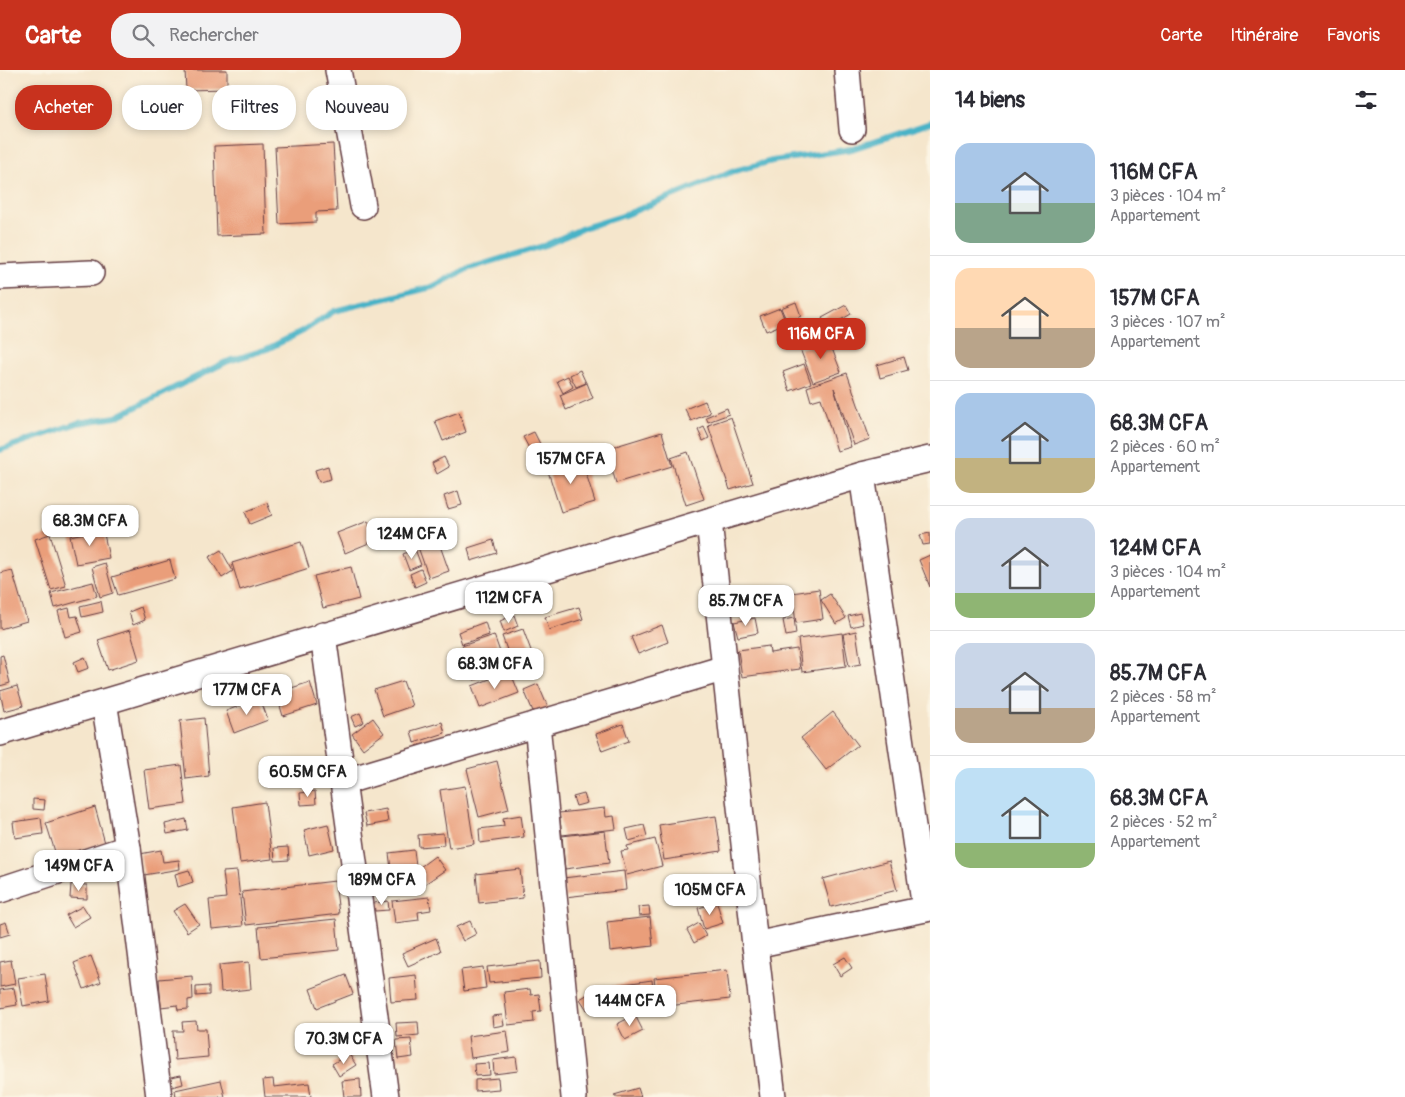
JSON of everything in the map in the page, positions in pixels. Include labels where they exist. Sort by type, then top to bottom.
[{"type":"street","points":[[338,70],[363,206]]},
{"type":"street","points":[[847,70],[852,130]]},
{"type":"street","points":[[0,278],[91,273]]},
{"type":"street","points":[[0,733],[862,475],[930,459]]},
{"type":"street","points":[[755,945],[928,908],[862,475]]},
{"type":"street","points":[[709,521],[773,1097]]},
{"type":"street","points":[[323,636],[386,1097]]},
{"type":"street","points":[[343,782],[725,668]]},
{"type":"street","points":[[104,702],[128,848],[159,1097]]},
{"type":"street","points":[[537,724],[574,1097]]},
{"type":"street","points":[[0,890],[128,848]]},
{"type":"building","points":[[185,70],[227,70],[227,85],[212,85],[212,89],[202,90],[202,85],[186,85]]},
{"type":"building","points":[[263,144],[266,234],[217,236],[214,146]]},
{"type":"building","points":[[333,144],[337,211],[316,212],[316,222],[279,224],[275,147]]},
{"type":"building","points":[[796,302],[801,316],[787,322],[781,308]]},
{"type":"building","points":[[846,305],[851,314],[827,328],[822,318]]},
{"type":"building","points":[[780,308],[786,323],[766,331],[760,316]]},
{"type":"building","points":[[828,338],[841,372],[813,382],[800,349]]},
{"type":"building","points":[[904,357],[908,370],[880,378],[877,365]]},
{"type":"building","points":[[804,364],[811,383],[790,391],[783,372]]},
{"type":"building","points":[[580,370],[586,383],[576,387],[570,375]]},
{"type":"building","points":[[847,373],[870,439],[854,445],[834,388],[851,447],[837,451],[821,398],[811,401],[807,387]]},
{"type":"building","points":[[568,376],[573,387],[563,393],[557,381]]},
{"type":"building","points":[[587,383],[593,398],[566,410],[560,395]]},
{"type":"building","points":[[705,401],[710,413],[691,421],[685,409]]},
{"type":"building","points":[[727,408],[729,414],[708,422],[706,417]]},
{"type":"building","points":[[459,412],[466,432],[443,441],[435,421]]},
{"type":"building","points":[[731,417],[753,483],[730,490],[708,425]]},
{"type":"building","points":[[704,427],[709,438],[703,441],[698,430]]},
{"type":"building","points":[[534,432],[540,444],[530,450],[523,437]]},
{"type":"building","points":[[662,432],[672,466],[616,483],[606,449]]},
{"type":"building","points":[[688,452],[704,499],[686,505],[671,458]]},
{"type":"building","points":[[444,457],[449,467],[437,474],[432,463]]},
{"type":"building","points":[[581,457],[595,502],[561,512],[547,468]]},
{"type":"building","points":[[328,466],[331,479],[319,482],[315,470]]},
{"type":"building","points":[[458,491],[462,505],[448,509],[444,496]]},
{"type":"building","points":[[267,503],[272,515],[250,524],[245,512]]},
{"type":"building","points":[[368,521],[376,540],[345,553],[337,533]]},
{"type":"building","points":[[433,526],[449,571],[429,578],[413,533]]},
{"type":"building","points":[[103,529],[109,558],[76,564],[70,536]]},
{"type":"building","points":[[930,533],[930,544],[923,545],[920,535]]},
{"type":"building","points":[[50,534],[66,586],[51,590],[35,539]]},
{"type":"building","points":[[493,540],[497,553],[471,561],[468,548]]},
{"type":"building","points":[[301,542],[309,568],[240,590],[232,563]]},
{"type":"building","points":[[415,549],[421,565],[409,570],[403,554]]},
{"type":"building","points":[[221,550],[233,571],[222,578],[209,557]]},
{"type":"building","points":[[930,555],[930,587],[919,560]]},
{"type":"building","points":[[170,560],[175,579],[118,595],[112,577]]},
{"type":"building","points":[[105,563],[113,593],[100,597],[92,567]]},
{"type":"building","points":[[351,567],[359,599],[323,608],[314,576]]},
{"type":"building","points":[[421,569],[426,582],[415,587],[410,574]]},
{"type":"building","points":[[12,570],[27,621],[0,629],[0,573]]},
{"type":"building","points":[[93,582],[97,596],[55,608],[51,593]]},
{"type":"building","points":[[819,589],[823,619],[796,623],[792,593]]},
{"type":"building","points":[[789,594],[791,604],[782,606],[779,597]]},
{"type":"building","points":[[830,594],[846,618],[836,624],[821,600]]},
{"type":"building","points":[[101,601],[103,612],[82,617],[80,606]]},
{"type":"building","points":[[141,607],[145,620],[133,625],[129,612]]},
{"type":"building","points":[[579,607],[583,619],[549,630],[545,617]]},
{"type":"building","points":[[69,608],[71,617],[77,616],[82,632],[65,637],[58,611]]},
{"type":"building","points":[[860,613],[863,624],[851,627],[848,616]]},
{"type":"building","points":[[514,615],[518,626],[504,632],[500,621]]},
{"type":"building","points":[[755,618],[758,633],[738,637],[734,622]]},
{"type":"building","points":[[794,618],[796,634],[786,636],[783,620]]},
{"type":"building","points":[[485,622],[489,635],[462,644],[458,632]]},
{"type":"building","points":[[662,625],[668,642],[638,654],[631,637]]},
{"type":"building","points":[[523,629],[536,664],[515,672],[502,636]]},
{"type":"building","points":[[130,630],[139,660],[108,670],[98,640]]},
{"type":"building","points":[[856,631],[861,664],[849,666],[843,634]]},
{"type":"building","points":[[842,633],[846,666],[802,672],[798,639]]},
{"type":"building","points":[[494,635],[506,669],[474,680],[462,646]]},
{"type":"building","points":[[769,646],[770,653],[797,649],[800,669],[742,677],[738,650]]},
{"type":"building","points":[[3,655],[10,683],[0,686],[0,656]]},
{"type":"building","points":[[85,657],[89,668],[78,672],[74,662]]},
{"type":"building","points":[[510,671],[519,693],[480,708],[472,686]]},
{"type":"building","points":[[403,681],[412,706],[383,716],[374,690]]},
{"type":"building","points":[[310,682],[317,705],[283,716],[276,693]]},
{"type":"building","points":[[538,684],[549,710],[535,716],[524,690]]},
{"type":"building","points":[[17,686],[23,706],[4,711],[0,691]]},
{"type":"building","points":[[260,698],[268,720],[234,733],[226,711]]},
{"type":"building","points":[[833,712],[858,745],[826,770],[801,738]]},
{"type":"building","points":[[360,713],[364,722],[355,726],[351,717]]},
{"type":"building","points":[[204,718],[209,776],[186,779],[180,721]]},
{"type":"building","points":[[373,718],[384,733],[363,749],[352,734]]},
{"type":"building","points":[[442,722],[445,733],[414,743],[411,731]]},
{"type":"building","points":[[623,724],[629,741],[602,751],[596,734]]},
{"type":"building","points":[[497,761],[509,809],[479,817],[467,769]]},
{"type":"building","points":[[181,765],[186,804],[149,809],[144,770]]},
{"type":"building","points":[[465,786],[474,844],[449,848],[440,790]]},
{"type":"building","points":[[315,791],[316,804],[301,805],[300,793]]},
{"type":"building","points":[[584,794],[587,803],[576,806],[573,797]]},
{"type":"building","points":[[33,799],[45,800],[44,810],[33,809]]},
{"type":"building","points":[[265,802],[272,859],[240,863],[233,807]]},
{"type":"building","points":[[95,807],[105,843],[57,858],[46,823]]},
{"type":"building","points":[[605,808],[606,817],[614,816],[616,829],[562,835],[559,813]]},
{"type":"building","points":[[386,809],[388,822],[367,826],[364,813]]},
{"type":"building","points":[[521,815],[524,837],[480,843],[479,829],[504,826],[503,818]]},
{"type":"building","points":[[716,816],[721,851],[664,860],[659,825]]},
{"type":"building","points":[[41,818],[43,834],[15,838],[13,822]]},
{"type":"building","points":[[186,819],[188,830],[167,834],[165,824]]},
{"type":"building","points":[[328,824],[334,849],[309,855],[304,830]]},
{"type":"building","points":[[644,825],[647,836],[629,841],[626,829]]},
{"type":"building","points":[[605,831],[609,863],[565,869],[562,836]]},
{"type":"building","points":[[443,833],[444,845],[419,847],[418,835]]},
{"type":"building","points":[[655,839],[662,866],[627,875],[621,851],[628,850],[627,846]]},
{"type":"building","points":[[288,847],[289,860],[275,861],[274,848]]},
{"type":"building","points":[[161,850],[163,862],[179,860],[180,869],[144,875],[140,854]]},
{"type":"building","points":[[414,850],[416,866],[391,869],[389,853]]},
{"type":"building","points":[[435,856],[445,870],[425,884],[416,870]]},
{"type":"building","points":[[889,861],[897,890],[831,907],[823,879]]},
{"type":"building","points":[[520,869],[523,898],[479,903],[476,874]]},
{"type":"building","points":[[189,870],[193,882],[178,887],[175,874]]},
{"type":"building","points":[[237,871],[243,926],[212,929],[209,900],[226,898],[223,872]]},
{"type":"building","points":[[624,871],[626,890],[565,897],[563,878]]},
{"type":"building","points":[[335,881],[339,914],[246,925],[242,892]]},
{"type":"building","points":[[71,884],[87,885],[87,899],[70,898]]},
{"type":"building","points":[[429,897],[431,910],[418,912],[419,920],[395,923],[392,901]]},
{"type":"building","points":[[388,901],[389,910],[375,911],[374,903]]},
{"type":"building","points":[[717,903],[723,923],[704,929],[698,908]]},
{"type":"building","points":[[185,904],[199,924],[187,932],[173,911]]},
{"type":"building","points":[[83,906],[90,917],[73,927],[66,915]]},
{"type":"building","points":[[649,906],[650,915],[639,916],[638,907]]},
{"type":"building","points":[[650,917],[653,946],[610,951],[607,922]]},
{"type":"building","points":[[336,919],[339,950],[261,958],[258,927]]},
{"type":"building","points":[[470,921],[476,934],[463,941],[456,927]]},
{"type":"building","points":[[6,922],[10,934],[0,937],[0,924]]},
{"type":"building","points":[[699,923],[706,936],[694,943],[687,930]]},
{"type":"building","points":[[436,938],[441,951],[408,966],[402,953]]},
{"type":"building","points":[[91,956],[101,982],[84,989],[74,963]]},
{"type":"building","points":[[845,957],[852,968],[840,976],[833,964]]},
{"type":"building","points":[[11,960],[15,984],[0,987],[0,962]]},
{"type":"building","points":[[540,961],[541,978],[489,983],[487,967]]},
{"type":"building","points":[[249,962],[251,989],[221,992],[219,965]]},
{"type":"building","points":[[483,967],[486,988],[464,991],[461,970]]},
{"type":"building","points":[[727,970],[730,999],[658,1007],[654,978]]},
{"type":"building","points":[[45,974],[49,1001],[23,1006],[18,978]]},
{"type":"building","points":[[346,975],[353,994],[317,1008],[310,989]]},
{"type":"building","points":[[416,975],[418,1000],[391,1002],[389,978]]},
{"type":"building","points":[[192,976],[193,999],[188,1000],[188,1009],[178,1010],[177,1005],[161,1007],[159,979]]},
{"type":"building","points":[[652,980],[655,1007],[615,1013],[611,986]]},
{"type":"building","points":[[209,986],[209,995],[196,996],[196,987]]},
{"type":"building","points":[[14,988],[17,1005],[0,1008],[0,990]]},
{"type":"building","points":[[530,989],[531,995],[539,994],[541,1011],[533,1012],[534,1022],[508,1025],[504,992]]},
{"type":"building","points":[[593,991],[599,1002],[587,1010],[580,999]]},
{"type":"building","points":[[502,1015],[504,1025],[493,1027],[492,1016]]},
{"type":"building","points":[[635,1015],[643,1031],[625,1040],[617,1024]]},
{"type":"building","points":[[196,1021],[197,1029],[206,1029],[208,1057],[175,1060],[173,1031],[183,1031],[182,1022]]},
{"type":"building","points":[[418,1022],[419,1035],[397,1037],[396,1023]]},
{"type":"building","points":[[507,1031],[510,1052],[471,1058],[468,1036]]},
{"type":"building","points":[[411,1039],[413,1057],[398,1059],[396,1040]]},
{"type":"building","points":[[362,1040],[362,1050],[347,1051],[347,1041]]},
{"type":"building","points":[[349,1054],[356,1065],[339,1076],[332,1064]]},
{"type":"building","points":[[516,1057],[518,1071],[494,1074],[493,1060]]},
{"type":"building","points":[[489,1063],[490,1075],[475,1076],[474,1064]]},
{"type":"building","points":[[181,1075],[183,1084],[172,1087],[171,1077]]},
{"type":"building","points":[[498,1078],[499,1089],[475,1091],[475,1080]]},
{"type":"building","points":[[273,1079],[274,1087],[309,1083],[311,1097],[265,1097],[263,1080]]},
{"type":"building","points":[[360,1079],[361,1097],[344,1097],[342,1081]]},
{"type":"building","points":[[221,1080],[225,1097],[176,1097],[175,1090]]},
{"type":"building","points":[[638,1088],[641,1097],[615,1097],[614,1095]]},
{"type":"waterway","points":[[0,450],[78,423],[116,417],[226,362],[267,349],[303,331],[334,311],[432,287],[467,269],[546,245],[583,228],[622,216],[734,171],[772,161],[852,149],[930,123]]}]
